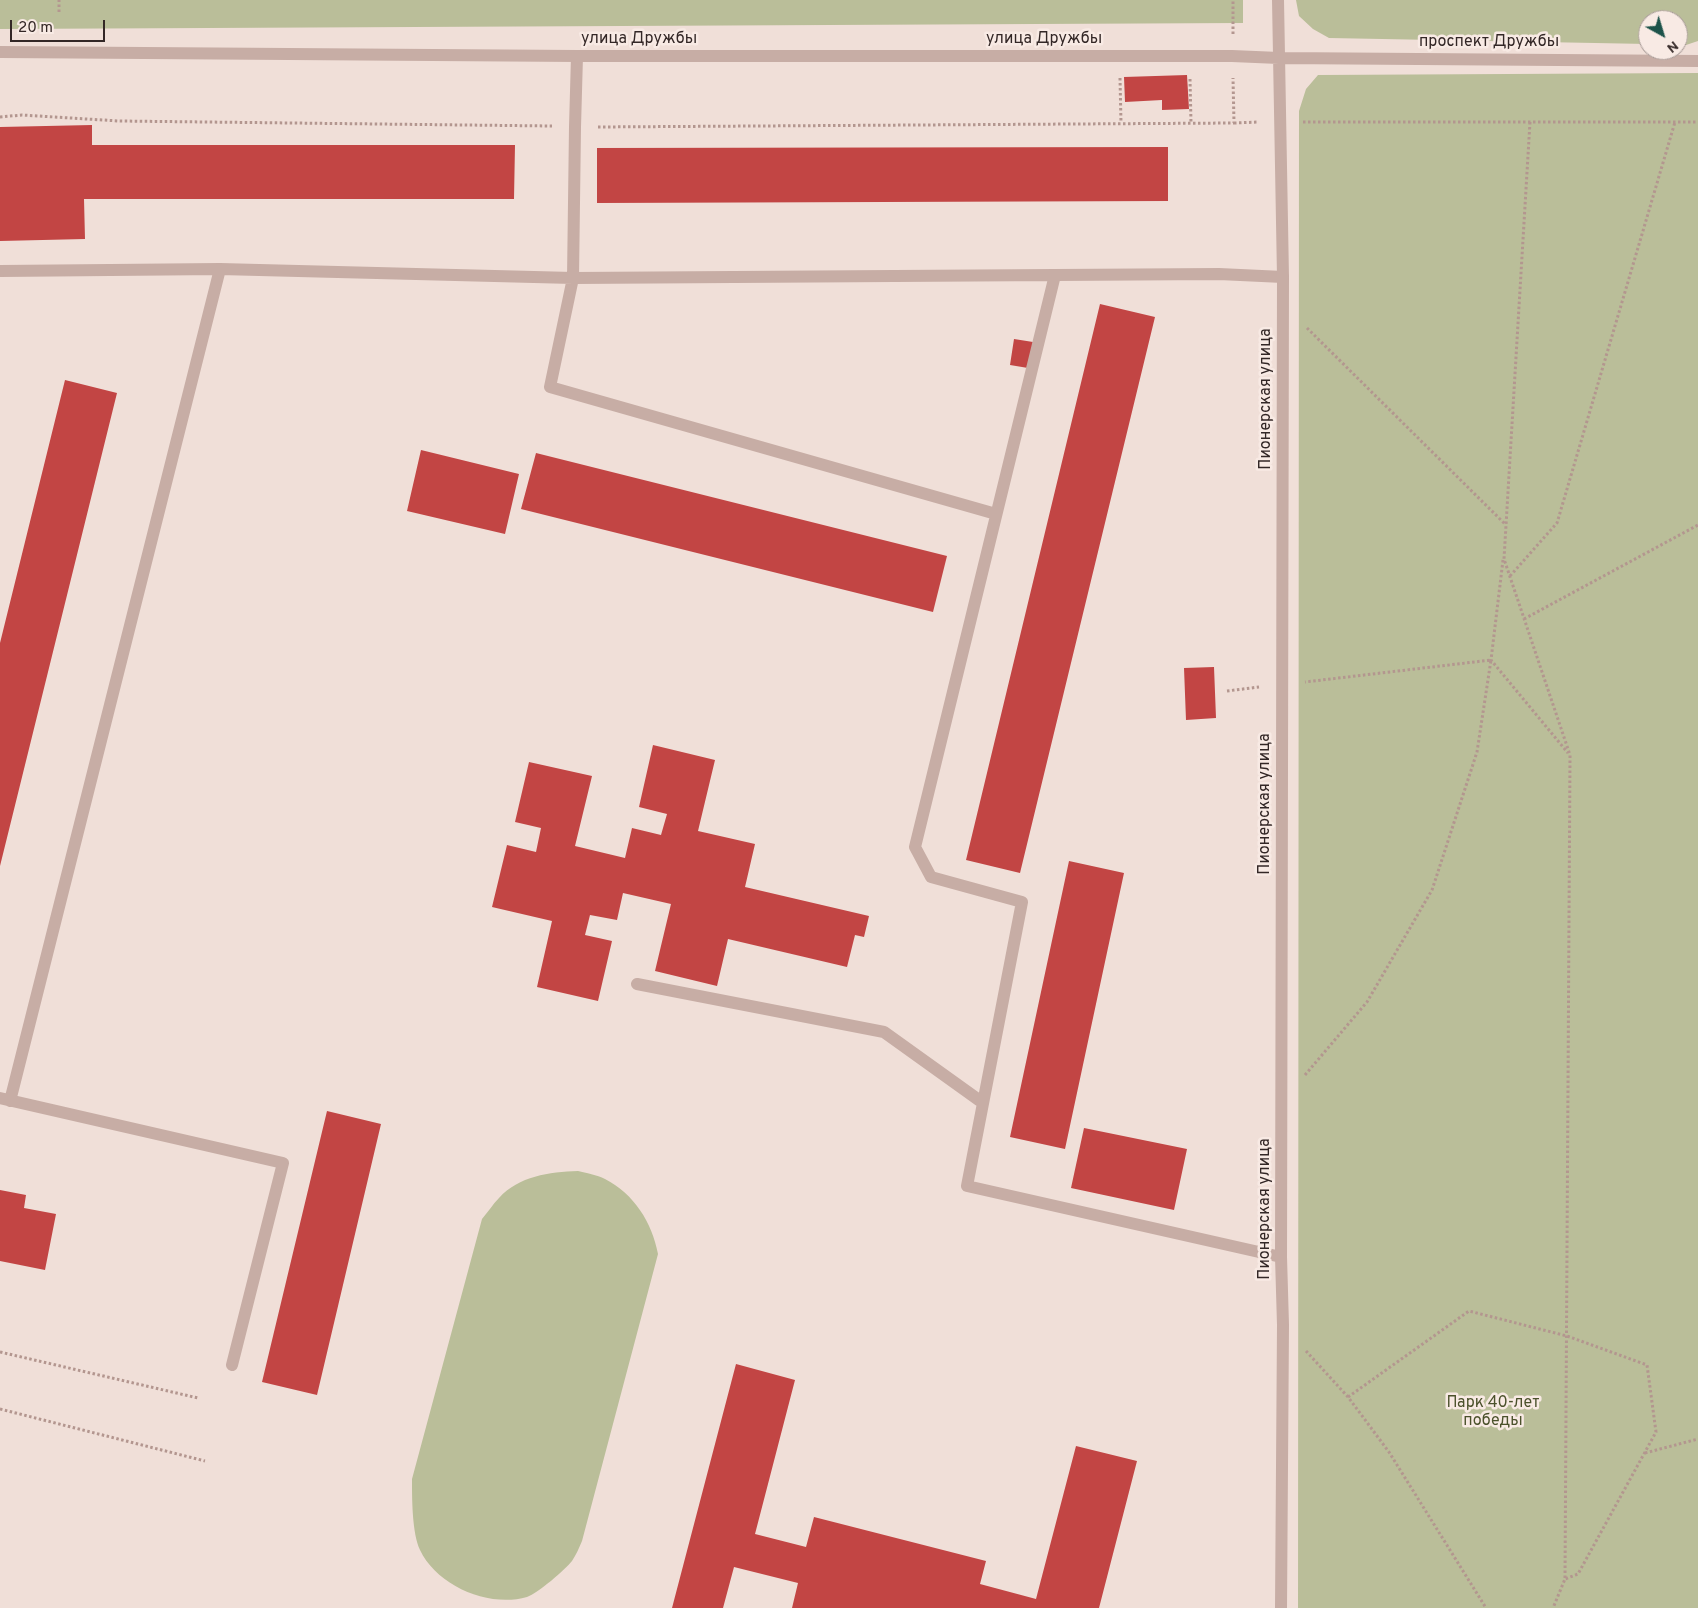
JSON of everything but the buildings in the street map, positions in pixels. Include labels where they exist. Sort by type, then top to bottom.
[{"type":"street","name":"Пионерская улица","points":[[1278,0],[1283,277],[1281,1257],[1283,1325],[1280,1608]]},
{"type":"street","name":"улица Дружбы","points":[[0,52],[578,56],[1232,56],[1279,58]]},
{"type":"street","points":[[578,56],[573,278],[550,387],[996,514]]},
{"type":"street","name":"проспект Дружбы","points":[[1279,58],[1698,61]]},
{"type":"street","points":[[0,271],[220,269],[573,278],[1219,274],[1283,277]]},
{"type":"street","points":[[220,269],[5,1099],[283,1163],[232,1365]]},
{"type":"street","points":[[1055,275],[915,847],[931,877],[1022,902],[967,1186],[1281,1257]]},
{"type":"street","points":[[637,984],[884,1032],[983,1103]]},
{"type":"path","points":[[59,0],[59,12]]},
{"type":"path","points":[[1233,0],[1234,122]]},
{"type":"path","points":[[1190,71],[1191,123]]},
{"type":"path","points":[[1120,73],[1120,123]]},
{"type":"path","points":[[0,117],[22,115],[119,121],[575,127],[1260,122]]},
{"type":"path","points":[[1298,122],[1698,122]]},
{"type":"path","points":[[1282,1102],[1367,1002],[1432,890],[1477,752],[1504,559],[1530,122]]},
{"type":"path","points":[[1510,577],[1557,523],[1675,122]]},
{"type":"path","points":[[1283,305],[1506,524]]},
{"type":"path","points":[[1524,619],[1698,524]]},
{"type":"path","points":[[1504,559],[1570,755],[1565,1579],[1553,1608]]},
{"type":"path","points":[[1227,691],[1491,660]]},
{"type":"path","points":[[1491,660],[1570,755]]},
{"type":"path","points":[[1348,1397],[1469,1311],[1567,1336],[1647,1365],[1656,1432],[1578,1574],[1565,1579]]},
{"type":"path","points":[[1283,1325],[1348,1397],[1389,1452],[1486,1608]]},
{"type":"path","points":[[0,1352],[198,1398]]},
{"type":"path","points":[[0,1409],[205,1461]]},
{"type":"path","points":[[1644,1454],[1698,1438]]},
{"type":"green space","points":[[0,0],[1243,0],[1243,23],[0,29]]},
{"type":"green space","points":[[1296,0],[1698,0],[1698,41],[1688,44],[1688,10],[1638,10],[1638,44],[1329,38],[1313,29],[1299,16]]},
{"type":"green space","name":"Парк 40-лет победы","points":[[1698,73],[1698,1608],[1298,1608],[1299,111],[1306,89],[1318,75]]},
{"type":"green space","points":[[578,1171],[605,1179],[633,1201],[646,1220],[658,1254],[582,1541],[576,1554],[572,1561],[558,1575],[527,1597],[512,1600],[481,1596],[451,1584],[428,1563],[420,1550],[414,1525],[412,1479],[482,1219],[499,1198],[525,1180],[546,1174]]}]
